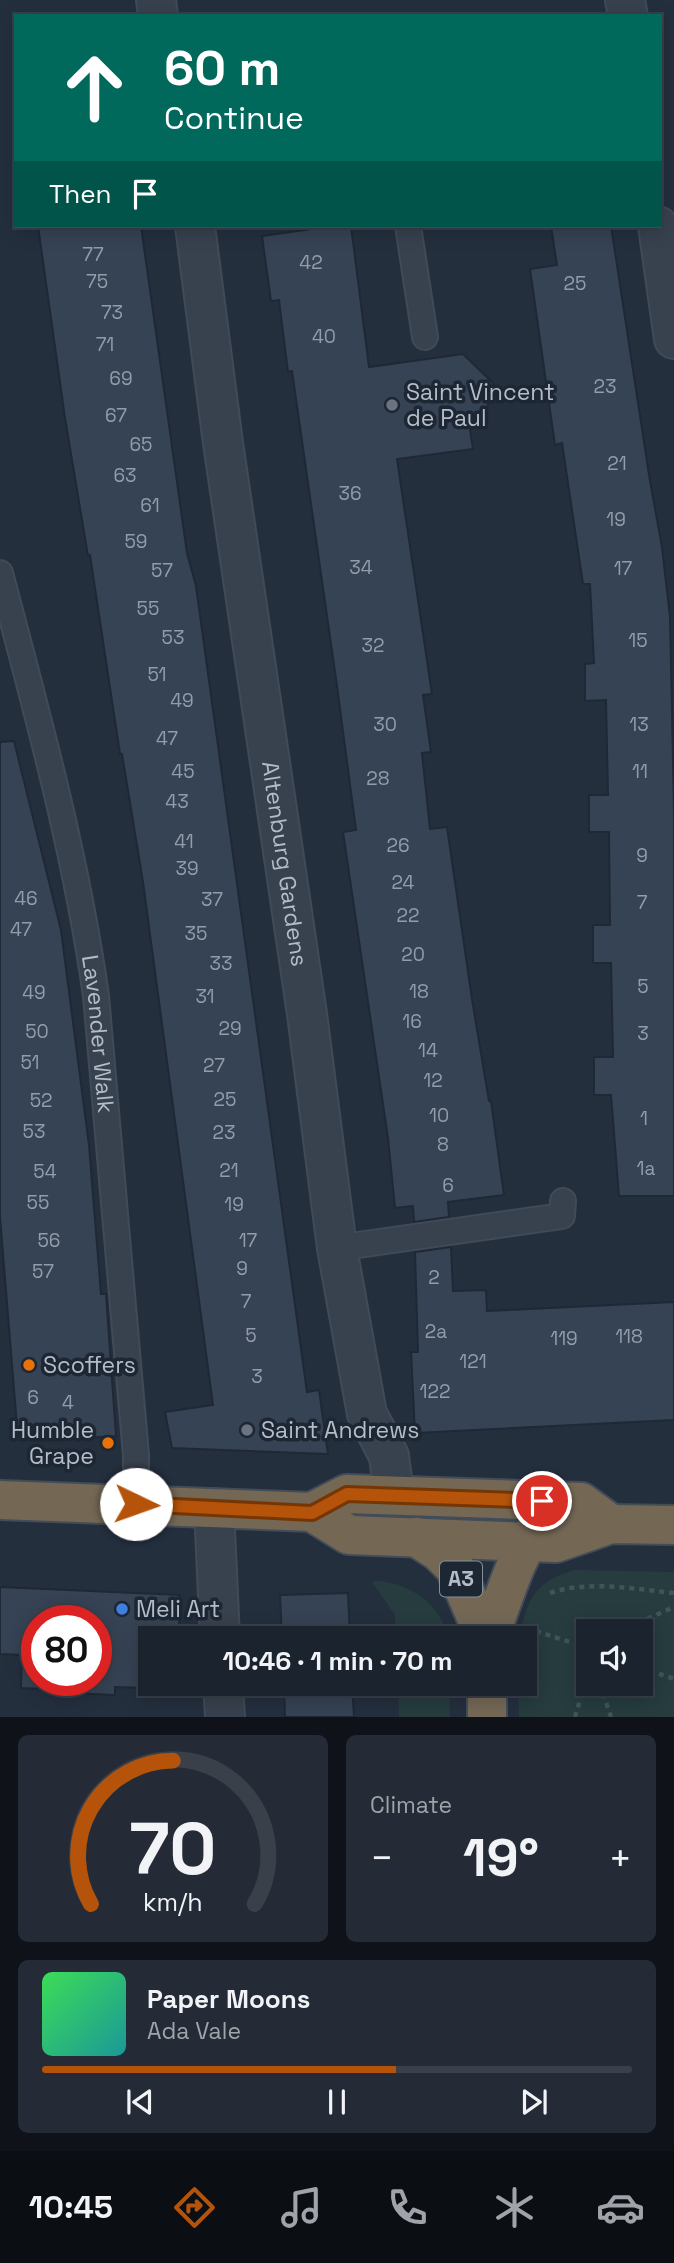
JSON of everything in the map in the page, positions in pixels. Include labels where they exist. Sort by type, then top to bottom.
[{"type":"highway","points":[[312,1513],[347,1494],[394,1495],[581,1502],[611,1524]]},
{"type":"highway","points":[[0,1500],[312,1513],[349,1535],[528,1542],[556,1543],[611,1524],[674,1525]]},
{"type":"highway","name":"A3","points":[[492,1626],[528,1542],[552,1511],[567,1502]]},
{"type":"highway","name":"A3","points":[[416,1537],[439,1552],[455,1568],[482,1626]]},
{"type":"highway","points":[[487,1696],[487,1717]]},
{"type":"street","name":"Altenburg Gardens","points":[[202,228],[223,443],[307,1014],[337,1248],[367,1414],[388,1456],[394,1495]]},
{"type":"street","points":[[657,228],[674,339]]},
{"type":"street","points":[[214,1508],[219,1626]]},
{"type":"street","points":[[224,1696],[225,1717]]},
{"type":"lane","points":[[408,228],[425,337]]},
{"type":"lane","name":"Lavender Walk","points":[[0,573],[44,739],[91,957],[136,1455],[136,1504]]},
{"type":"lane","points":[[337,1248],[562,1216],[563,1201]]},
{"type":"path","points":[[543,1595],[568,1587],[614,1587],[674,1593]]},
{"type":"path","points":[[647,1619],[674,1607]]},
{"type":"path","points":[[537,1632],[576,1644]]},
{"type":"path","points":[[653,1672],[674,1679]]},
{"type":"path","points":[[575,1717],[581,1696]]},
{"type":"path","points":[[604,1696],[611,1717]]},
{"type":"green space","points":[[575,1570],[674,1572],[674,1717],[519,1717],[518,1696],[537,1696],[537,1626],[522,1626],[535,1593],[550,1580]]},
{"type":"green space","points":[[372,1582],[391,1583],[423,1598],[439,1615],[444,1626],[395,1626],[395,1615]]},
{"type":"green space","points":[[398,1696],[449,1696],[450,1717],[399,1717]]},
{"type":"building","points":[[38,228],[141,228],[187,553],[196,586],[307,1392],[319,1390],[328,1454],[172,1448],[165,1412],[213,1405],[143,882],[65,418]]},
{"type":"building","points":[[319,228],[351,228],[369,367],[463,354],[494,384],[485,415],[468,417],[473,449],[397,459],[432,694],[423,695],[431,752],[422,753],[430,829],[447,827],[504,1195],[448,1202],[449,1217],[414,1222],[413,1206],[395,1208],[388,1138],[343,832],[356,830],[337,686],[292,371],[288,372],[279,300],[271,301],[262,236]]},
{"type":"building","points":[[551,228],[611,228],[662,547],[670,617],[674,809],[674,1196],[619,1196],[611,1095],[594,1095],[594,1057],[613,1057],[611,963],[593,963],[593,925],[610,925],[609,832],[589,832],[589,795],[608,795],[606,700],[585,701],[585,664],[594,663],[590,584],[583,584],[562,443],[555,445],[530,269],[557,265]]},
{"type":"building","points":[[14,741],[61,930],[89,1145],[101,1294],[106,1294],[116,1436],[33,1441],[17,1426],[0,1217],[0,742]]},
{"type":"building","points":[[451,1247],[453,1291],[486,1290],[487,1311],[674,1302],[674,1420],[415,1433],[411,1352],[418,1352],[415,1252]]},
{"type":"building","points":[[0,1587],[180,1595],[179,1626],[138,1626],[138,1688],[115,1687],[115,1695],[112,1695],[112,1605],[21,1605],[21,1655],[0,1654]]},
{"type":"building","points":[[348,1593],[349,1626],[281,1626],[280,1595]]},
{"type":"building","points":[[284,1696],[353,1696],[354,1717],[285,1717]]},
{"type":"place","name":"Saint Vincent de Paul","points":[[392,405]]},
{"type":"place","name":"Scoffers","points":[[29,1365]]},
{"type":"place","name":"Saint Andrews","points":[[247,1430]]},
{"type":"place","name":"Humble Grape","points":[[108,1443]]},
{"type":"place","name":"Meli Art","points":[[122,1609]]},
{"type":"route","points":[[136,1504],[312,1513],[347,1494],[542,1501]]}]
